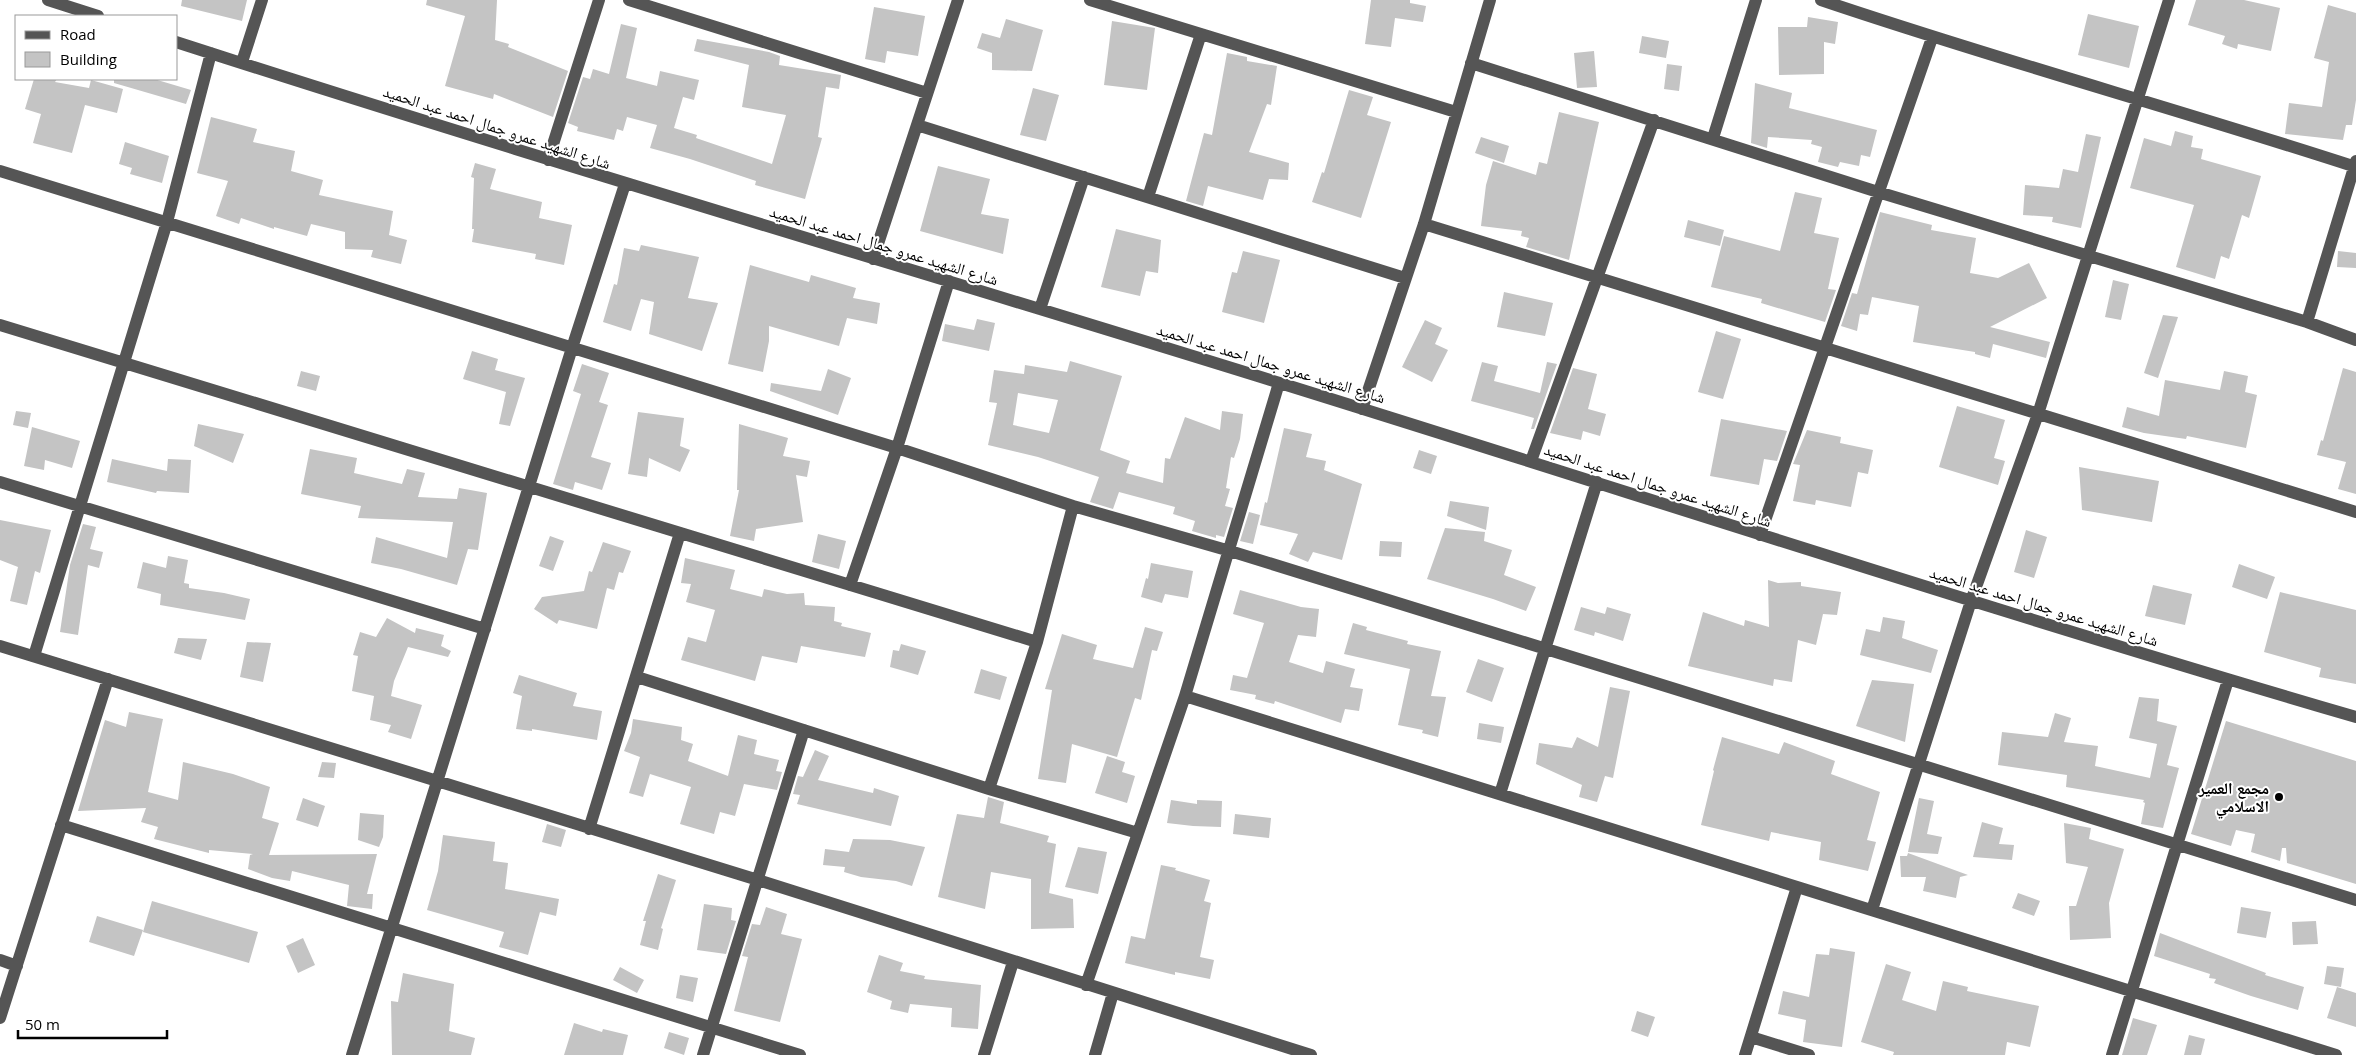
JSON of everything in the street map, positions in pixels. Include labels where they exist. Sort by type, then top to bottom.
[{"type":"street","points":[[48,0],[95,15]]},
{"type":"street","points":[[242,62],[262,0]]},
{"type":"street","points":[[548,160],[599,0]]},
{"type":"street","points":[[629,0],[928,93]]},
{"type":"street","points":[[873,259],[958,0]]},
{"type":"street","points":[[1090,0],[1456,112]]},
{"type":"street","points":[[1362,409],[1424,224],[1490,0]]},
{"type":"street","points":[[1713,138],[1756,0]]},
{"type":"street","points":[[1821,0],[1932,38],[2138,98],[2356,165],[2307,322]]},
{"type":"street","points":[[1872,910],[1971,601],[2038,414],[2169,0]]},
{"type":"street","points":[[1148,198],[1201,34]]},
{"type":"street","points":[[1760,535],[1932,38]]},
{"type":"street","name":"شارع الشهيد عمرو جمال احمد عبد الحميد","points":[[178,43],[625,184],[949,281],[1531,461],[1971,601],[2356,717]]},
{"type":"street","points":[[34,656],[167,222],[211,53]]},
{"type":"street","points":[[1471,63],[1713,138],[1878,192],[2088,254],[2307,322],[2356,340]]},
{"type":"street","points":[[1531,461],[1654,120]]},
{"type":"street","points":[[917,125],[1405,278]]},
{"type":"street","points":[[0,171],[897,448],[1072,506],[1230,551],[2356,900]]},
{"type":"street","points":[[1040,309],[1084,178]]},
{"type":"street","points":[[352,1055],[572,348],[625,184]]},
{"type":"street","points":[[1424,224],[1823,349],[2356,512]]},
{"type":"street","points":[[850,585],[897,448],[949,281]]},
{"type":"street","points":[[0,325],[1037,642]]},
{"type":"street","points":[[1086,985],[1185,696],[1279,383]]},
{"type":"street","points":[[0,482],[485,629]]},
{"type":"street","points":[[1500,794],[1597,482]]},
{"type":"street","points":[[989,789],[1037,642],[1072,506]]},
{"type":"street","points":[[589,829],[680,533]]},
{"type":"street","points":[[0,646],[758,880],[1311,1055]]},
{"type":"street","points":[[637,677],[989,789],[1138,833]]},
{"type":"street","points":[[0,1018],[108,679]]},
{"type":"street","points":[[2112,1055],[2228,680]]},
{"type":"street","points":[[1185,696],[2336,1055]]},
{"type":"street","points":[[703,1055],[804,730]]},
{"type":"street","points":[[61,825],[392,927],[711,1029],[800,1055]]},
{"type":"street","points":[[1745,1055],[1797,887]]},
{"type":"street","points":[[0,960],[17,966]]},
{"type":"street","points":[[984,1055],[1013,962]]},
{"type":"street","points":[[1095,1055],[1113,993]]},
{"type":"street","points":[[1751,1037],[1809,1055]]},
{"type":"building","points":[[182,0],[247,0],[242,21],[181,6]]},
{"type":"building","points":[[427,0],[497,0],[495,40],[509,44],[508,47],[568,71],[553,117],[494,94],[493,99],[445,86],[465,16],[426,5]]},
{"type":"building","points":[[1371,0],[1410,0],[1410,3],[1426,6],[1423,22],[1395,18],[1391,47],[1365,44]]},
{"type":"building","points":[[2196,0],[2244,0],[2280,8],[2271,51],[2238,44],[2237,49],[2222,44],[2225,36],[2188,25]]},
{"type":"building","points":[[2328,5],[2356,13],[2356,100],[2352,125],[2346,125],[2343,140],[2285,134],[2289,103],[2322,107],[2329,62],[2314,58]]},
{"type":"building","points":[[874,7],[925,16],[918,56],[887,51],[885,63],[865,59]]},
{"type":"building","points":[[2088,14],[2139,26],[2129,68],[2078,55]]},
{"type":"building","points":[[1808,17],[1838,22],[1835,44],[1824,42],[1824,74],[1779,75],[1778,27],[1807,27]]},
{"type":"building","points":[[1006,19],[1043,30],[1032,71],[992,70],[992,53],[977,48],[982,33],[1000,38]]},
{"type":"building","points":[[1112,21],[1155,28],[1147,90],[1104,85]]},
{"type":"building","points":[[621,24],[637,28],[626,78],[657,86],[660,71],[699,80],[694,100],[683,97],[674,128],[697,135],[696,138],[772,164],[786,115],[742,107],[749,65],[694,51],[697,39],[769,52],[780,56],[779,65],[841,75],[839,89],[826,87],[818,137],[822,138],[805,199],[755,185],[756,181],[650,148],[657,125],[627,117],[623,131],[617,129],[614,140],[577,131],[578,127],[568,123],[583,77],[590,79],[593,69],[609,74]]},
{"type":"building","points":[[1642,36],[1669,41],[1666,58],[1639,53]]},
{"type":"building","points":[[1594,51],[1597,87],[1577,88],[1574,53]]},
{"type":"building","points":[[1227,53],[1247,57],[1247,61],[1277,66],[1271,105],[1267,104],[1249,152],[1289,163],[1288,180],[1269,179],[1263,200],[1208,186],[1203,206],[1186,201],[1204,133],[1212,135]]},
{"type":"building","points":[[1667,64],[1682,66],[1679,91],[1664,89]]},
{"type":"building","points":[[34,80],[56,80],[55,82],[89,88],[91,80],[123,89],[117,113],[85,105],[72,153],[33,143],[41,114],[25,109]]},
{"type":"building","points":[[114,80],[157,80],[191,90],[186,104],[114,83]]},
{"type":"building","points":[[1755,83],[1792,93],[1789,108],[1877,130],[1870,157],[1861,155],[1859,166],[1840,162],[1838,167],[1818,162],[1822,147],[1811,144],[1812,140],[1768,137],[1767,148],[1751,143]]},
{"type":"building","points":[[1033,88],[1059,95],[1046,141],[1020,135]]},
{"type":"building","points":[[1349,90],[1373,97],[1367,115],[1391,122],[1361,218],[1312,202],[1322,172],[1324,173]]},
{"type":"building","points":[[1559,112],[1599,122],[1569,260],[1526,247],[1529,238],[1521,236],[1522,231],[1481,226],[1486,185],[1493,161],[1536,175],[1539,162],[1547,164]]},
{"type":"building","points":[[211,117],[257,129],[253,142],[295,151],[291,171],[323,180],[319,195],[393,211],[389,235],[407,240],[401,264],[371,257],[373,250],[345,249],[345,232],[311,224],[307,236],[274,227],[274,229],[241,218],[239,224],[216,216],[228,181],[197,173]]},
{"type":"building","points":[[2175,131],[2193,136],[2191,147],[2203,149],[2201,159],[2261,176],[2249,218],[2242,215],[2229,259],[2221,256],[2215,279],[2176,267],[2194,205],[2130,188],[2144,138],[2171,146]]},
{"type":"building","points":[[2086,134],[2101,137],[2081,228],[2052,222],[2053,217],[2023,215],[2025,185],[2059,188],[2063,169],[2078,172]]},
{"type":"building","points":[[1481,137],[1509,146],[1504,163],[1475,153]]},
{"type":"building","points":[[125,142],[169,156],[162,183],[130,174],[132,168],[119,164]]},
{"type":"building","points":[[475,163],[496,169],[490,189],[542,202],[539,218],[572,225],[564,265],[535,259],[536,254],[472,242],[474,229],[472,229],[474,178],[471,177]]},
{"type":"building","points":[[938,166],[990,179],[981,214],[1009,219],[1003,254],[920,231]]},
{"type":"building","points":[[1795,192],[1822,198],[1814,233],[1839,238],[1828,289],[1836,290],[1825,322],[1761,303],[1762,299],[1711,287],[1724,236],[1780,251]]},
{"type":"building","points":[[1880,212],[1932,225],[1931,230],[1976,238],[1970,273],[1998,278],[2029,263],[2047,298],[1990,327],[2050,342],[2046,358],[1993,344],[1990,358],[1975,354],[1975,352],[1913,342],[1919,306],[1872,297],[1868,315],[1860,314],[1857,331],[1841,326],[1852,293],[1857,294]]},
{"type":"building","points":[[1688,220],[1724,230],[1720,246],[1684,237]]},
{"type":"building","points":[[1116,229],[1161,240],[1158,273],[1146,271],[1140,296],[1101,287]]},
{"type":"building","points":[[641,245],[699,257],[688,298],[718,303],[702,351],[649,334],[654,302],[641,299],[631,331],[603,322],[614,284],[617,285],[624,248],[639,251]]},
{"type":"building","points":[[1243,251],[1280,260],[1264,323],[1222,312],[1232,272],[1237,273]]},
{"type":"building","points":[[2338,251],[2356,253],[2356,268],[2337,267]]},
{"type":"building","points":[[750,265],[809,282],[811,275],[856,288],[853,298],[880,303],[877,324],[847,318],[839,346],[769,326],[769,341],[763,372],[728,364]]},
{"type":"building","points":[[2113,280],[2129,284],[2121,320],[2105,317]]},
{"type":"building","points":[[1504,292],[1553,303],[1545,336],[1497,327]]},
{"type":"building","points":[[2163,315],[2178,317],[2158,378],[2144,373]]},
{"type":"building","points":[[977,319],[995,323],[989,351],[942,341],[945,324],[974,330]]},
{"type":"building","points":[[1425,320],[1442,328],[1435,344],[1448,350],[1432,382],[1402,367]]},
{"type":"building","points":[[1716,331],[1741,339],[1723,399],[1698,392]]},
{"type":"building","points":[[472,351],[498,359],[495,370],[525,378],[510,426],[499,424],[506,392],[463,379]]},
{"type":"building","points":[[1070,361],[1122,376],[1100,450],[1130,461],[1126,473],[1163,483],[1165,458],[1170,459],[1185,417],[1220,430],[1222,411],[1243,414],[1240,439],[1234,458],[1231,457],[1226,488],[1230,489],[1225,506],[1233,508],[1224,537],[1216,535],[1216,538],[1192,531],[1195,521],[1173,514],[1175,507],[1119,492],[1113,509],[1090,502],[1099,477],[1038,457],[988,445],[997,403],[989,402],[994,370],[1024,374],[1025,365],[1067,372]],"holes":[[[1018,393],[1058,400],[1049,433],[1013,425]]]},
{"type":"building","points":[[1482,362],[1498,366],[1494,381],[1540,393],[1547,362],[1557,364],[1534,429],[1531,429],[1534,418],[1471,401]]},
{"type":"building","points":[[582,364],[609,373],[599,402],[608,405],[591,457],[611,463],[602,490],[575,482],[573,490],[553,484],[581,394],[573,391]]},
{"type":"building","points":[[1573,368],[1597,374],[1588,409],[1606,414],[1600,436],[1583,431],[1581,440],[1550,433]]},
{"type":"building","points":[[2343,368],[2356,372],[2356,494],[2338,489],[2346,462],[2317,455],[2321,440],[2323,441]]},
{"type":"building","points":[[828,369],[851,378],[838,415],[770,391],[771,383],[821,391]]},
{"type":"building","points":[[301,371],[320,376],[316,391],[297,386]]},
{"type":"building","points":[[2224,371],[2248,376],[2245,392],[2257,395],[2246,448],[2187,436],[2186,439],[2144,433],[2122,427],[2127,407],[2159,416],[2165,380],[2220,390]]},
{"type":"building","points":[[1957,406],[2005,420],[1994,458],[2005,461],[1998,485],[1939,467]]},
{"type":"building","points":[[16,411],[31,413],[28,428],[13,425]]},
{"type":"building","points":[[638,412],[684,418],[680,446],[690,450],[680,472],[649,458],[647,477],[628,474]]},
{"type":"building","points":[[1721,419],[1787,431],[1777,461],[1764,459],[1759,485],[1710,476]]},
{"type":"building","points":[[198,424],[244,434],[233,463],[194,446]]},
{"type":"building","points":[[739,424],[788,438],[783,456],[810,461],[807,477],[796,475],[803,522],[756,529],[754,541],[730,536],[739,490],[737,490]]},
{"type":"building","points":[[32,427],[80,441],[72,468],[45,460],[44,470],[24,466]]},
{"type":"building","points":[[1284,428],[1312,434],[1306,457],[1326,461],[1324,470],[1362,484],[1342,560],[1313,552],[1308,562],[1289,554],[1298,534],[1260,525],[1265,502],[1267,503]]},
{"type":"building","points":[[1807,430],[1841,437],[1840,443],[1873,450],[1868,474],[1858,472],[1851,507],[1816,500],[1815,505],[1793,501],[1800,465],[1793,464]]},
{"type":"building","points":[[310,449],[357,458],[354,473],[402,484],[407,469],[425,473],[418,497],[457,499],[459,488],[487,493],[478,550],[468,549],[457,585],[401,569],[371,563],[376,537],[447,558],[453,522],[358,518],[361,506],[301,494]]},
{"type":"building","points":[[1419,450],[1437,456],[1431,474],[1413,468]]},
{"type":"building","points":[[112,459],[167,471],[168,459],[191,460],[189,493],[157,491],[156,493],[107,482]]},
{"type":"building","points":[[2079,467],[2159,481],[2152,522],[2082,510]]},
{"type":"building","points":[[1450,501],[1489,507],[1486,530],[1447,516]]},
{"type":"building","points":[[1249,512],[1260,515],[1253,544],[1240,541]]},
{"type":"building","points":[[0,520],[51,530],[40,573],[35,571],[27,605],[10,601],[18,567],[0,560]]},
{"type":"building","points":[[83,524],[96,527],[90,549],[103,552],[99,568],[88,565],[78,635],[60,632],[70,565]]},
{"type":"building","points":[[1445,528],[1485,532],[1484,541],[1512,550],[1504,575],[1536,587],[1526,611],[1427,579]]},
{"type":"building","points":[[2026,530],[2047,537],[2034,578],[2014,572]]},
{"type":"building","points":[[818,534],[846,541],[839,569],[812,562]]},
{"type":"building","points":[[550,536],[564,541],[553,571],[539,566]]},
{"type":"building","points":[[1380,541],[1402,542],[1401,557],[1379,556]]},
{"type":"building","points":[[603,542],[631,551],[623,573],[619,572],[614,590],[607,588],[597,629],[559,620],[557,624],[534,609],[542,597],[584,591],[589,571],[592,572]]},
{"type":"building","points":[[168,556],[188,560],[184,583],[189,584],[189,588],[250,599],[245,620],[160,605],[161,594],[137,588],[143,562],[166,568]]},
{"type":"building","points":[[685,558],[735,570],[730,589],[762,597],[764,589],[787,594],[804,593],[805,605],[835,607],[834,621],[842,623],[841,626],[871,633],[865,657],[801,646],[797,663],[762,656],[755,681],[681,660],[688,637],[706,642],[715,610],[686,602],[691,584],[681,583]]},
{"type":"building","points":[[1151,563],[1193,571],[1188,598],[1165,594],[1162,603],[1141,597],[1146,578],[1148,579]]},
{"type":"building","points":[[2239,564],[2275,577],[2267,599],[2232,587]]},
{"type":"building","points":[[1768,580],[1778,583],[1801,582],[1801,586],[1841,592],[1837,615],[1823,614],[1816,645],[1798,640],[1792,682],[1774,679],[1773,686],[1688,666],[1703,612],[1744,626],[1745,620],[1769,627]]},
{"type":"building","points":[[2153,585],[2192,594],[2185,625],[2145,616]]},
{"type":"building","points":[[1240,590],[1301,607],[1319,609],[1316,637],[1298,635],[1289,662],[1323,673],[1326,661],[1355,669],[1350,687],[1363,689],[1359,711],[1345,709],[1341,723],[1275,701],[1274,704],[1255,699],[1256,695],[1230,690],[1233,675],[1247,678],[1264,623],[1233,614]]},
{"type":"building","points":[[2280,592],[2356,610],[2356,684],[2319,677],[2321,668],[2264,652]]},
{"type":"building","points":[[1581,607],[1605,614],[1607,607],[1631,614],[1623,641],[1595,632],[1594,636],[1574,630]]},
{"type":"building","points":[[1883,617],[1905,621],[1902,638],[1938,650],[1931,673],[1860,655],[1866,629],[1880,632]]},
{"type":"building","points":[[387,618],[415,633],[416,628],[444,635],[441,646],[451,651],[448,657],[408,647],[394,681],[391,696],[422,705],[411,739],[388,732],[391,725],[370,720],[374,696],[352,691],[358,656],[353,655],[360,632],[376,637]]},
{"type":"building","points":[[1353,623],[1367,627],[1366,630],[1408,641],[1407,644],[1441,651],[1431,696],[1446,697],[1438,737],[1422,733],[1423,730],[1398,725],[1410,669],[1344,654]]},
{"type":"building","points":[[1145,627],[1163,632],[1157,651],[1152,650],[1141,700],[1135,698],[1117,757],[1072,744],[1066,783],[1038,779],[1052,690],[1045,689],[1062,634],[1097,645],[1093,659],[1133,668]]},
{"type":"building","points":[[178,638],[207,639],[201,660],[174,653]]},
{"type":"building","points":[[247,642],[271,643],[263,682],[240,677]]},
{"type":"building","points":[[901,644],[926,651],[918,675],[890,667],[893,650],[899,651]]},
{"type":"building","points":[[1478,659],[1504,668],[1492,702],[1466,692]]},
{"type":"building","points":[[981,669],[1007,677],[1000,700],[974,693]]},
{"type":"building","points":[[519,675],[577,693],[573,706],[602,711],[597,740],[532,729],[532,731],[516,729],[522,696],[513,693]]},
{"type":"building","points":[[1872,680],[1914,684],[1905,742],[1856,726]]},
{"type":"building","points":[[1610,687],[1630,691],[1613,778],[1605,776],[1597,802],[1579,797],[1582,785],[1536,764],[1539,743],[1572,748],[1577,737],[1598,747]]},
{"type":"building","points":[[2139,697],[2159,699],[2157,721],[2177,726],[2167,765],[2179,768],[2163,828],[2141,824],[2144,800],[2066,787],[2067,775],[1998,765],[2002,732],[2048,737],[2055,713],[2071,718],[2064,742],[2098,746],[2095,766],[2150,778],[2157,744],[2129,738]]},
{"type":"building","points":[[129,712],[163,719],[148,792],[178,800],[183,762],[233,774],[270,787],[262,818],[279,823],[269,855],[377,854],[367,894],[373,894],[372,909],[347,906],[349,885],[292,871],[290,881],[272,878],[248,869],[250,855],[253,854],[209,850],[209,853],[154,839],[158,827],[141,822],[146,808],[78,811],[105,720],[126,727]]},
{"type":"building","points":[[633,719],[682,727],[681,740],[693,744],[688,761],[728,776],[738,735],[757,740],[754,754],[779,760],[776,771],[782,772],[777,790],[744,784],[735,816],[720,812],[714,834],[680,824],[691,787],[650,774],[643,797],[629,793],[640,757],[624,751],[631,733]]},
{"type":"building","name":"مجمع العمير الاسلامي","points":[[2226,721],[2356,761],[2356,884],[2287,863],[2286,848],[2282,848],[2280,861],[2251,852],[2255,834],[2236,830],[2231,846],[2191,834]]},
{"type":"building","points":[[1479,723],[1504,727],[1501,743],[1477,739]]},
{"type":"building","points":[[1722,737],[1779,754],[1784,742],[1835,761],[1831,774],[1880,792],[1867,840],[1876,842],[1868,871],[1819,860],[1821,842],[1771,832],[1769,841],[1701,825]]},
{"type":"building","points":[[815,750],[829,756],[818,780],[873,793],[874,788],[899,796],[891,826],[797,804],[800,795],[793,794],[798,776],[803,777]]},
{"type":"building","points":[[1107,756],[1125,762],[1122,772],[1135,776],[1127,803],[1095,793]]},
{"type":"building","points":[[322,762],[336,763],[334,778],[318,777]]},
{"type":"building","points":[[988,797],[1004,802],[1000,823],[1049,836],[1047,842],[1056,844],[1049,893],[1073,899],[1074,928],[1031,929],[1031,879],[991,872],[985,909],[938,897],[957,814],[984,818]]},
{"type":"building","points":[[303,798],[325,806],[318,827],[296,820]]},
{"type":"building","points":[[1919,798],[1934,801],[1927,834],[1942,837],[1938,854],[1908,852]]},
{"type":"building","points":[[1171,800],[1197,804],[1197,800],[1222,801],[1221,827],[1167,823]]},
{"type":"building","points":[[360,813],[384,815],[383,837],[379,847],[358,840]]},
{"type":"building","points":[[1235,814],[1271,818],[1269,838],[1233,834]]},
{"type":"building","points":[[1982,822],[2003,828],[1999,844],[2014,845],[2012,860],[1973,857]]},
{"type":"building","points":[[2064,823],[2091,828],[2089,839],[2124,849],[2109,903],[2111,938],[2070,940],[2069,906],[2076,906],[2088,867],[2066,863]]},
{"type":"building","points":[[547,824],[566,830],[561,847],[542,842]]},
{"type":"building","points":[[443,835],[495,842],[493,861],[508,863],[505,889],[559,899],[556,916],[540,912],[528,955],[499,947],[504,932],[427,910],[438,871]]},
{"type":"building","points":[[853,839],[890,840],[925,847],[912,886],[896,881],[861,877],[844,872],[845,867],[823,865],[825,849],[849,852]]},
{"type":"building","points":[[1078,847],[1107,852],[1098,894],[1065,887]]},
{"type":"building","points":[[1908,853],[1968,875],[1960,877],[1956,898],[1923,891],[1926,877],[1901,877],[1900,856],[1907,856]]},
{"type":"building","points":[[1161,865],[1176,868],[1175,870],[1210,880],[1204,901],[1211,903],[1200,957],[1214,960],[1210,979],[1175,972],[1175,975],[1125,963],[1131,936],[1145,939]]},
{"type":"building","points":[[658,874],[676,880],[661,928],[663,929],[658,950],[640,945],[646,921],[643,921]]},
{"type":"building","points":[[2018,893],[2040,901],[2034,916],[2012,908]]},
{"type":"building","points":[[152,901],[258,932],[249,963],[143,932]]},
{"type":"building","points":[[704,904],[732,908],[731,920],[736,921],[726,954],[697,950]]},
{"type":"building","points":[[766,907],[787,914],[781,934],[802,939],[780,1022],[734,1011],[748,957],[742,956],[752,924],[760,925]]},
{"type":"building","points":[[2241,907],[2271,912],[2266,938],[2237,933]]},
{"type":"building","points":[[97,916],[143,930],[134,956],[89,942]]},
{"type":"building","points":[[2316,921],[2318,944],[2293,945],[2292,922]]},
{"type":"building","points":[[2160,933],[2266,973],[2265,975],[2304,987],[2298,1010],[2214,983],[2216,979],[2209,978],[2210,974],[2154,956]]},
{"type":"building","points":[[303,938],[315,965],[298,973],[286,946]]},
{"type":"building","points":[[1830,948],[1855,952],[1842,1047],[1803,1042],[1806,1020],[1778,1014],[1783,991],[1809,997],[1816,954],[1829,955]]},
{"type":"building","points":[[879,955],[903,963],[900,971],[925,976],[924,979],[981,985],[978,1029],[951,1027],[952,1008],[910,1004],[908,1013],[890,1009],[892,1001],[867,992]]},
{"type":"building","points":[[1886,964],[1911,972],[1902,1000],[1936,1011],[1943,981],[1968,987],[1967,991],[2039,1006],[2030,1047],[2007,1042],[2005,1055],[1893,1055],[1894,1052],[1861,1042]]},
{"type":"building","points":[[2327,966],[2344,968],[2341,987],[2324,984]]},
{"type":"building","points":[[620,967],[644,980],[637,993],[613,980]]},
{"type":"building","points":[[403,973],[454,984],[449,1031],[475,1038],[471,1055],[392,1055],[391,1001],[398,1002]]},
{"type":"building","points":[[680,975],[698,978],[693,1002],[676,998]]},
{"type":"building","points":[[2337,987],[2356,993],[2356,1027],[2327,1018]]},
{"type":"building","points":[[1637,1011],[1655,1017],[1648,1037],[1631,1031]]},
{"type":"building","points":[[2133,1018],[2157,1025],[2147,1055],[2122,1055]]},
{"type":"building","points":[[574,1023],[602,1032],[603,1029],[628,1035],[623,1055],[564,1055]]},
{"type":"building","points":[[669,1032],[689,1038],[684,1055],[664,1048]]},
{"type":"building","points":[[2189,1035],[2205,1039],[2201,1055],[2184,1055]]},
{"type":"place","name":"مجمع العمير الاسلامي","points":[[2279,797]]}]
